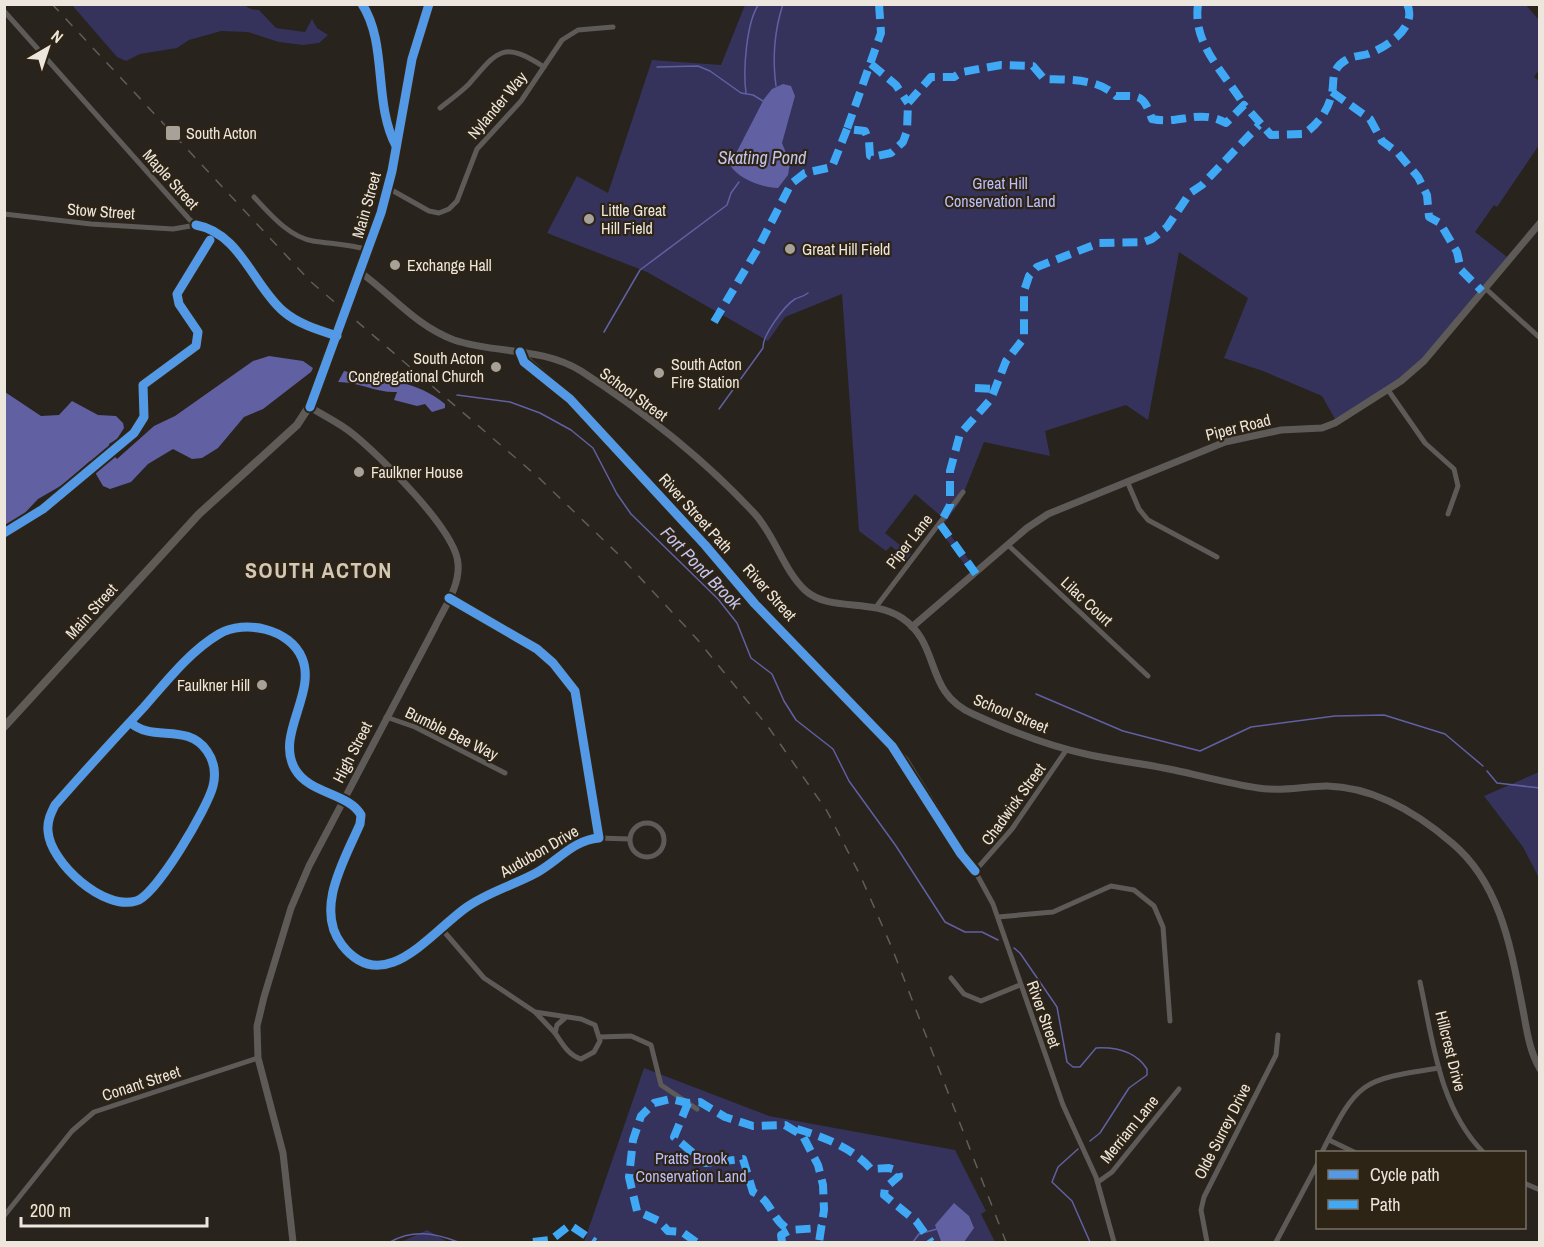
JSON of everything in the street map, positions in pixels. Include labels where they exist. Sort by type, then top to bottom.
[{"type":"main road","name":"Main Street","points":[[4,727],[199,514],[287,436],[310,407],[351,299],[388,188],[412,59],[429,4]]},
{"type":"street","points":[[362,4],[372,25],[383,106],[396,146]]},
{"type":"street","name":"Maple Street","points":[[4,11],[196,225],[216,234],[235,249],[285,313],[301,323],[337,336]]},
{"type":"street","name":"Nylander Way","points":[[388,188],[429,211],[439,213],[449,209],[457,201],[477,149],[521,101],[560,43],[571,32],[613,27]]},
{"type":"street","points":[[440,108],[465,88],[484,64],[497,55],[519,52],[544,67]]},
{"type":"street","points":[[254,197],[282,225],[301,237],[312,241],[368,250]]},
{"type":"street","name":"Stow Street","points":[[4,214],[91,224],[173,229],[196,225]]},
{"type":"street","name":"Piper Road","points":[[912,627],[1045,515],[1233,439],[1281,430],[1325,428],[1388,390],[1428,358],[1539,223]]},
{"type":"street","name":"School Street","points":[[360,272],[414,318],[432,330],[463,343],[550,357],[576,368],[681,446],[758,518],[799,583],[809,593],[829,601],[876,607],[898,615],[912,627],[927,649],[940,687],[952,702],[974,715],[1067,749],[1257,788],[1330,786],[1355,789],[1385,798],[1433,828],[1474,864],[1495,899],[1507,938],[1530,1050],[1539,1069]]},
{"type":"street","points":[[1485,288],[1539,338]]},
{"type":"street","name":"River Street","points":[[519,352],[573,399],[705,541],[766,612],[897,747],[975,871],[998,917],[1063,1105],[1098,1182],[1114,1242]]},
{"type":"street","points":[[1388,390],[1425,443],[1454,469],[1458,486],[1448,514]]},
{"type":"street","name":"High Street","points":[[293,1242],[283,1152],[258,1059],[257,1026],[271,969],[291,908],[342,801],[449,598],[455,584],[459,562],[444,530],[363,442],[310,407]]},
{"type":"street","points":[[1127,481],[1139,509],[1148,520],[1217,556]]},
{"type":"street","name":"Piper Lane","points":[[876,607],[963,492]]},
{"type":"street","name":"Lilac Court","points":[[1008,545],[1148,676]]},
{"type":"street","name":"Audubon Drive","points":[[449,598],[537,649],[553,663],[575,691],[599,838]]},
{"type":"street","name":"Audubon Drive","points":[[130,722],[176,671],[222,632],[246,628],[276,632],[297,647],[304,664],[304,681],[291,737],[292,764],[306,782],[357,809],[361,819],[332,894],[335,929],[344,947],[364,961],[389,964],[411,954],[472,904],[538,872],[581,842],[599,838],[629,839]]},
{"type":"street","name":"Bumble Bee Way","points":[[386,717],[415,727],[505,773]]},
{"type":"street","points":[[130,722],[143,731],[175,732],[192,737],[209,754],[215,777],[211,794],[161,880],[142,899],[122,903],[98,894],[65,866],[52,849],[48,830],[49,818],[55,805],[130,722]]},
{"type":"street","name":"Chadwick Street","points":[[975,871],[1012,829],[1067,749]]},
{"type":"street","points":[[649,823],[661,830],[664,844],[656,855],[646,857],[633,850],[629,839],[636,826],[649,823]]},
{"type":"street","points":[[998,917],[1053,912],[1111,886],[1134,890],[1155,906],[1163,927],[1170,1021]]},
{"type":"street","points":[[441,928],[484,978],[535,1012],[572,1056],[581,1059],[600,1046],[597,1029],[590,1021],[535,1012]]},
{"type":"street","points":[[951,978],[964,994],[981,1001],[1020,985]]},
{"type":"street","name":"Hillcrest Drive","points":[[1420,982],[1439,1068],[1451,1105],[1464,1128],[1483,1151]]},
{"type":"street","points":[[555,1033],[557,1025],[565,1018]]},
{"type":"street","name":"Olde Surrey Drive","points":[[1207,1242],[1201,1210],[1204,1197],[1276,1055],[1278,1035]]},
{"type":"street","points":[[600,1037],[631,1036],[651,1044],[661,1085],[697,1109]]},
{"type":"street","name":"Conant Street","points":[[4,1216],[72,1131],[94,1112],[258,1059]]},
{"type":"street","points":[[1323,1151],[1350,1102],[1363,1087],[1387,1077],[1439,1068]]},
{"type":"street","name":"Merriam Lane","points":[[1098,1182],[1112,1172],[1179,1089]]},
{"type":"street","points":[[1329,1140],[1352,1151]]},
{"type":"street","points":[[1276,1242],[1316,1165]]},
{"type":"green space","name":"Great Hill Conservation Land","points":[[1525,4],[1539,20],[1539,70],[1534,77],[1539,81],[1539,145],[1497,207],[1494,205],[1475,232],[1507,257],[1420,361],[1399,379],[1335,419],[1322,396],[1263,371],[1224,358],[1248,298],[1179,252],[1148,420],[1126,405],[1045,431],[1050,456],[984,442],[960,502],[943,525],[975,568],[970,572],[937,526],[942,517],[915,494],[885,533],[911,554],[907,559],[891,546],[886,551],[859,531],[842,294],[785,317],[768,341],[647,272],[547,233],[577,176],[608,193],[652,60],[721,65],[745,5]]},
{"type":"green space","points":[[72,5],[244,5],[259,10],[276,28],[305,32],[312,19],[317,28],[328,35],[319,43],[303,45],[279,42],[248,32],[221,31],[189,40],[177,48],[140,54],[126,61],[117,57]]},
{"type":"green space","points":[[1539,772],[1539,878],[1523,847],[1484,796]]},
{"type":"green space","name":"Pratts Brook Conservation Land","points":[[644,1068],[769,1116],[955,1150],[986,1211],[981,1214],[995,1242],[584,1242]]},
{"type":"green space","points":[[427,1230],[448,1242],[401,1242]]},
{"type":"water","name":"Skating Pond","points":[[783,84],[791,86],[795,96],[782,143],[790,163],[788,175],[778,188],[772,188],[745,178],[730,165],[764,99],[772,89]]},
{"type":"water","points":[[269,356],[303,361],[313,368],[311,372],[263,409],[244,417],[218,448],[202,458],[192,459],[173,449],[148,464],[131,482],[110,489],[103,486],[96,474],[98,466],[90,461],[64,484],[38,499],[21,517],[5,525],[5,392],[41,416],[59,415],[72,401],[98,415],[116,416],[123,423],[124,428],[117,439],[109,444],[109,450],[117,459],[154,426],[175,416],[253,361]]},
{"type":"water","points":[[344,371],[410,385],[434,396],[445,404],[445,408],[432,412],[425,404],[417,406],[394,400],[397,392],[338,382]]},
{"type":"water","points":[[954,1203],[969,1216],[974,1228],[964,1242],[941,1241],[935,1225]]},
{"type":"waterway","points":[[746,93],[746,47],[751,23],[759,4]]},
{"type":"waterway","points":[[776,86],[775,45],[783,4]]},
{"type":"waterway","points":[[657,67],[698,66],[710,71],[741,93],[753,95],[763,101]]},
{"type":"waterway","points":[[604,332],[640,270],[727,205],[731,193],[739,182]]},
{"type":"waterway","points":[[719,409],[763,348],[766,336],[780,314],[795,299],[808,293]]},
{"type":"waterway","name":"Fort Pond Brook","points":[[457,395],[510,402],[540,413],[571,430],[593,448],[617,494],[631,514],[718,599],[737,623],[751,658],[772,674],[784,701],[796,720],[833,749],[849,781],[896,846],[945,922],[965,932],[982,932],[998,940]]},
{"type":"waterway","points":[[1036,694],[1123,731],[1200,751],[1251,727],[1335,716],[1384,715],[1445,734],[1483,766]]},
{"type":"waterway","points":[[1487,771],[1497,783],[1540,788]]},
{"type":"waterway","name":"Fort Pond Brook","points":[[1014,948],[1020,953],[1057,1007],[1067,1062],[1073,1067],[1080,1067],[1096,1048],[1111,1048],[1137,1058],[1147,1069],[1147,1075],[1129,1088],[1100,1133],[1090,1141]]},
{"type":"waterway","name":"Fort Pond Brook","points":[[1078,1149],[1058,1167],[1052,1182],[1072,1201],[1090,1242]]},
{"type":"waterway","points":[[913,1242],[919,1234],[937,1229]]},
{"type":"waterway","points":[[390,1242],[416,1234],[441,1236],[458,1242]]},
{"type":"railway","points":[[52,4],[310,281],[539,478],[618,554],[697,639],[769,728],[827,811],[861,877],[892,948],[1006,1242]]},
{"type":"marked path","points":[[879,4],[881,33],[847,129],[865,131],[869,141],[870,156],[873,157],[891,153],[903,142],[907,131],[908,103],[931,77],[954,77],[962,72],[1001,65],[1033,66],[1044,79],[1082,81],[1101,86],[1116,96],[1140,98],[1152,119],[1207,117],[1226,123],[1244,105],[1271,135],[1304,134],[1313,127],[1327,108],[1335,73],[1340,64],[1348,59],[1376,51],[1399,35],[1408,21],[1407,4]]},
{"type":"marked path","points":[[1198,4],[1197,19],[1205,46],[1244,105]]},
{"type":"marked path","points":[[871,64],[896,85],[908,103]]},
{"type":"marked path","points":[[1332,92],[1370,119],[1382,141],[1398,153],[1418,177],[1427,195],[1429,217],[1440,223],[1457,252],[1461,270],[1482,291]]},
{"type":"marked path","points":[[976,574],[940,524],[950,505],[950,471],[960,434],[991,399],[1006,361],[1024,338],[1024,291],[1029,276],[1037,267],[1099,243],[1144,242],[1152,239],[1167,227],[1190,193],[1202,185],[1259,125]]},
{"type":"marked path","points":[[714,322],[757,250],[791,184],[805,173],[832,167],[847,129]]},
{"type":"marked path","points":[[975,388],[993,389]]},
{"type":"marked path","points":[[696,1242],[682,1232],[668,1231],[659,1221],[637,1211],[629,1177],[633,1140],[641,1116],[654,1103],[671,1099],[688,1103],[700,1102],[725,1117],[753,1126],[785,1125],[803,1136],[818,1165],[823,1185],[824,1210],[819,1242]]},
{"type":"marked path","points":[[688,1103],[674,1137],[705,1163],[743,1159],[753,1192],[764,1200],[779,1222],[790,1230]]},
{"type":"marked path","points":[[797,1129],[837,1144],[856,1155],[871,1169],[889,1168],[898,1171],[899,1176],[885,1188],[884,1195],[916,1221],[931,1242]]},
{"type":"marked path","points":[[533,1242],[551,1240],[570,1225],[595,1242]]},
{"type":"marked path","points":[[782,1242],[781,1235],[790,1230],[820,1228]]},
{"type":"cycle path","points":[[362,4],[375,37],[385,111],[396,146]]},
{"type":"cycle path","points":[[310,407],[381,213],[392,171],[412,59],[429,4]]},
{"type":"cycle path","points":[[196,225],[224,238],[245,261],[272,300],[289,316],[337,336]]},
{"type":"cycle path","points":[[4,533],[43,509],[134,433],[144,417],[143,385],[196,346],[198,332],[179,304],[177,294],[210,240]]},
{"type":"cycle path","name":"River Street Path","points":[[520,352],[524,362],[570,399],[705,545],[755,604],[892,746],[961,854],[975,871]]},
{"type":"cycle path","points":[[130,722],[139,728],[148,731],[190,737],[199,742],[211,759],[214,777],[213,786],[202,812],[168,868],[145,895],[136,901],[123,902],[109,899],[95,892],[68,870],[58,857],[51,844],[48,831],[49,820],[55,805],[179,667],[208,641],[219,634],[241,627],[266,630],[288,640],[302,658],[305,671],[301,700],[290,742],[290,756],[295,769],[310,784],[348,802],[361,815],[360,824],[340,868],[331,900],[334,931],[342,945],[358,960],[374,965],[391,963],[423,944],[475,902],[536,873],[581,843],[599,838],[575,691],[553,663],[537,649],[449,598]]},
{"type":"place","name":"South Acton","points":[[173,133]]},
{"type":"place","name":"Little Great Hill Field","points":[[589,219]]},
{"type":"place","name":"Great Hill Field","points":[[790,249]]},
{"type":"place","name":"Exchange Hall","points":[[395,265]]},
{"type":"place","name":"South Acton Congregational Church","points":[[496,367]]},
{"type":"place","name":"South Acton Fire Station","points":[[659,373]]},
{"type":"place","name":"Faulkner House","points":[[359,472]]},
{"type":"place","name":"Faulkner Hill","points":[[262,685]]},
{"type":"district","name":"SOUTH ACTON","points":[[319,570]]}]
